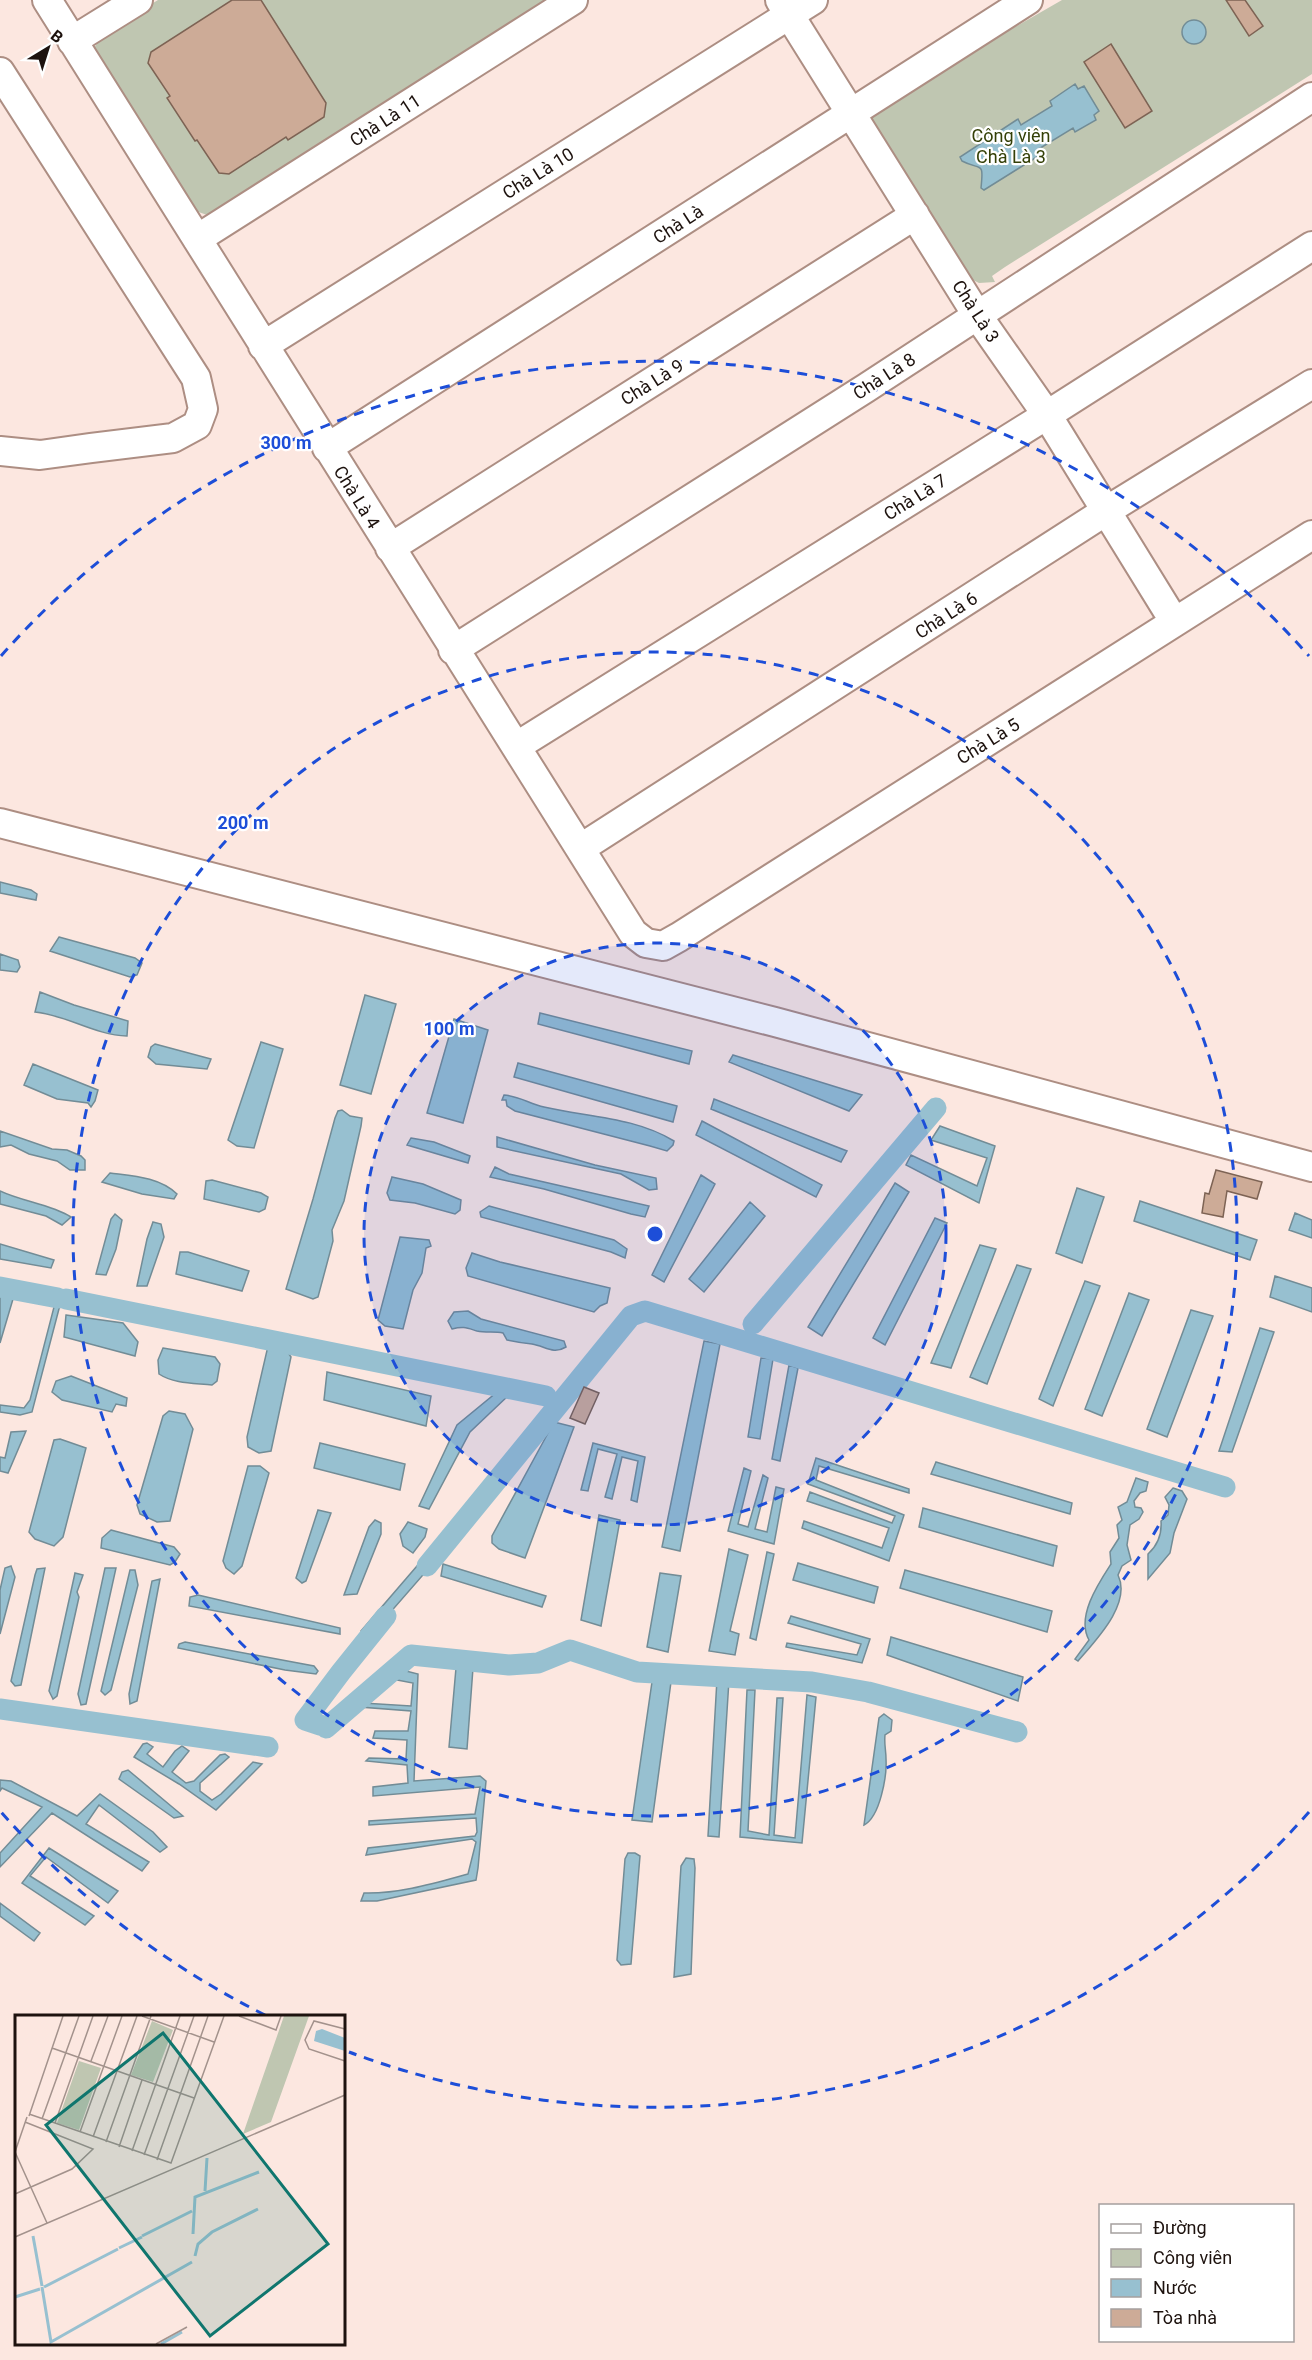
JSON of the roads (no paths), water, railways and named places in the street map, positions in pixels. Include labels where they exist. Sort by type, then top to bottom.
[{"type":"street","name":"Chà Là 4","points":[[47,0],[453,650],[582,848],[633,933],[646,943],[663,946]]},
{"type":"street","points":[[72,41],[138,0]]},
{"type":"street","name":"Chà Là 11","points":[[197,239],[573,0]]},
{"type":"street","name":"Chà Là 10","points":[[263,346],[784,8],[813,0]]},
{"type":"street","name":"Chà Là","points":[[327,448],[1028,0]]},
{"type":"street","name":"Chà Là 3","points":[[784,8],[977,315],[1047,415],[1174,621]]},
{"type":"street","points":[[0,72],[196,378],[203,409],[197,425],[173,438],[40,455],[0,451]]},
{"type":"street","name":"Chà Là 8","points":[[453,650],[856,394],[1312,97]]},
{"type":"street","name":"Chà Là 9","points":[[390,548],[915,215]]},
{"type":"street","name":"Chà Là 7","points":[[517,746],[1047,415],[1312,246]]},
{"type":"street","name":"Chà Là 6","points":[[582,848],[1107,511],[1312,384]]},
{"type":"street","name":"Chà Là 5","points":[[663,946],[1312,535]]},
{"type":"street","points":[[0,823],[775,1022],[1312,1167]]},
{"type":"water","points":[[1194,20],[1202,24],[1206,32],[1202,40],[1194,44],[1186,40],[1182,32],[1186,24]]},
{"type":"water","points":[[1075,84],[1078,89],[1084,86],[1099,111],[1094,115],[1096,120],[1075,132],[1073,128],[1037,150],[1040,155],[984,190],[981,188],[980,168],[962,161],[960,157],[1018,119],[1021,125],[1052,106],[1050,101]]},
{"type":"water","points":[[0,882],[31,890],[37,894],[36,900],[0,893]]},
{"type":"water","points":[[59,937],[135,958],[142,963],[137,975],[130,977],[50,951]]},
{"type":"water","points":[[0,954],[18,960],[20,967],[17,972],[0,970]]},
{"type":"water","points":[[40,992],[128,1021],[127,1036],[103,1032],[35,1012]]},
{"type":"water","points":[[365,995],[396,1004],[371,1094],[340,1085]]},
{"type":"water","points":[[540,1013],[692,1051],[689,1064],[538,1024]]},
{"type":"water","points":[[454,1019],[488,1030],[463,1123],[427,1113]]},
{"type":"water","points":[[261,1042],[283,1049],[254,1148],[237,1146],[228,1140]]},
{"type":"water","points":[[155,1044],[211,1059],[207,1069],[156,1064],[148,1057],[151,1047]]},
{"type":"water","points":[[733,1055],[862,1095],[849,1111],[729,1062]]},
{"type":"water","points":[[518,1063],[677,1106],[673,1122],[514,1077]]},
{"type":"water","points":[[33,1064],[98,1090],[91,1107],[88,1103],[57,1099],[24,1085]]},
{"type":"water","points":[[504,1095],[544,1107],[627,1122],[659,1133],[674,1141],[673,1145],[667,1151],[515,1111],[507,1106],[506,1100],[502,1100]]},
{"type":"water","points":[[714,1099],[847,1151],[841,1162],[711,1109]]},
{"type":"water","points":[[342,1110],[350,1116],[362,1118],[361,1126],[344,1201],[332,1230],[333,1241],[318,1297],[313,1299],[286,1289],[335,1118],[338,1111]]},
{"type":"water","points":[[702,1121],[822,1185],[816,1197],[696,1135]]},
{"type":"water","points":[[940,1126],[995,1146],[979,1203],[906,1165],[911,1155],[977,1186],[987,1158],[931,1140]]},
{"type":"water","points":[[0,1131],[52,1149],[67,1150],[81,1156],[85,1160],[85,1170],[70,1170],[57,1161],[29,1154],[11,1145],[0,1147]]},
{"type":"water","points":[[497,1137],[595,1165],[656,1178],[657,1189],[649,1190],[621,1174],[497,1147]]},
{"type":"water","points":[[411,1138],[434,1142],[470,1156],[468,1163],[407,1145]]},
{"type":"water","points":[[495,1167],[509,1174],[649,1206],[645,1217],[631,1214],[544,1189],[490,1177]]},
{"type":"water","points":[[110,1173],[137,1176],[154,1181],[177,1194],[174,1199],[142,1194],[102,1182]]},
{"type":"water","points":[[701,1175],[715,1184],[664,1282],[652,1275]]},
{"type":"water","points":[[392,1177],[423,1184],[461,1200],[460,1210],[455,1214],[415,1203],[390,1200],[387,1193]]},
{"type":"water","points":[[212,1180],[261,1193],[268,1197],[265,1209],[259,1212],[204,1199],[206,1181]]},
{"type":"water","points":[[895,1183],[909,1192],[822,1336],[808,1327]]},
{"type":"water","points":[[1077,1188],[1104,1197],[1082,1263],[1056,1253]]},
{"type":"water","points":[[0,1191],[71,1217],[62,1225],[46,1216],[0,1204]]},
{"type":"water","points":[[1140,1201],[1257,1240],[1250,1260],[1134,1221]]},
{"type":"water","points":[[750,1202],[765,1216],[704,1292],[689,1279]]},
{"type":"water","points":[[489,1206],[614,1240],[627,1249],[625,1258],[611,1252],[481,1217],[480,1212]]},
{"type":"water","points":[[1295,1213],[1312,1220],[1312,1238],[1289,1230]]},
{"type":"water","points":[[115,1214],[122,1220],[116,1249],[106,1275],[96,1274],[111,1219]]},
{"type":"water","points":[[935,1218],[947,1223],[885,1345],[873,1338]]},
{"type":"water","points":[[153,1222],[161,1224],[164,1237],[147,1286],[137,1286],[147,1239]]},
{"type":"water","points":[[400,1237],[429,1240],[431,1246],[426,1248],[422,1273],[413,1290],[403,1329],[385,1326],[378,1320]]},
{"type":"water","points":[[0,1244],[54,1260],[51,1268],[0,1259]]},
{"type":"water","points":[[980,1245],[996,1249],[951,1368],[931,1363]]},
{"type":"water","points":[[180,1252],[188,1252],[249,1271],[242,1291],[176,1274]]},
{"type":"water","points":[[472,1253],[500,1262],[610,1288],[607,1303],[594,1312],[468,1276],[466,1268]]},
{"type":"water","points":[[1017,1265],[1031,1269],[987,1384],[970,1377]]},
{"type":"water","points":[[1275,1276],[1312,1288],[1312,1312],[1270,1297]]},
{"type":"water","points":[[1085,1281],[1100,1286],[1053,1406],[1039,1399]]},
{"type":"water","points":[[0,1290],[13,1299],[0,1343]]},
{"type":"water","points":[[1129,1293],[1149,1300],[1102,1416],[1085,1409]]},
{"type":"water","points":[[60,1305],[32,1412],[20,1415],[0,1412],[0,1405],[24,1408],[30,1400],[54,1307]]},
{"type":"water","points":[[1191,1310],[1213,1316],[1167,1437],[1147,1429]]},
{"type":"water","points":[[468,1311],[481,1319],[564,1341],[566,1347],[553,1350],[507,1340],[503,1333],[480,1332],[468,1328],[452,1329],[448,1321],[454,1312]]},
{"type":"water","points":[[66,1315],[123,1323],[138,1342],[135,1356],[64,1337]]},
{"type":"water","points":[[1260,1328],[1274,1332],[1232,1452],[1219,1451]]},
{"type":"water","points":[[704,1341],[720,1344],[680,1551],[662,1547]]},
{"type":"water","points":[[274,1344],[285,1348],[291,1357],[271,1451],[259,1453],[248,1447],[247,1437],[268,1346]]},
{"type":"water","points":[[163,1348],[215,1357],[220,1364],[217,1381],[212,1385],[185,1382],[171,1380],[159,1374],[158,1360]]},
{"type":"water","points":[[761,1358],[773,1359],[760,1439],[748,1437]]},
{"type":"water","points":[[789,1365],[798,1368],[780,1461],[772,1459]]},
{"type":"water","points":[[327,1372],[431,1396],[426,1426],[324,1400]]},
{"type":"water","points":[[71,1376],[127,1398],[126,1406],[116,1404],[112,1412],[62,1400],[52,1392],[56,1381]]},
{"type":"water","points":[[502,1388],[510,1394],[470,1432],[429,1509],[419,1506],[457,1425]]},
{"type":"water","points":[[169,1411],[185,1414],[193,1429],[170,1521],[157,1522],[140,1514],[137,1505],[163,1416]]},
{"type":"water","points":[[554,1422],[574,1427],[525,1558],[499,1549],[492,1543],[492,1536]]},
{"type":"water","points":[[26,1431],[8,1473],[0,1471],[0,1457],[5,1458],[11,1432]]},
{"type":"water","points":[[60,1439],[86,1448],[63,1537],[54,1546],[35,1539],[29,1532],[54,1440]]},
{"type":"water","points":[[320,1443],[405,1464],[400,1490],[314,1468]]},
{"type":"water","points":[[593,1443],[645,1457],[637,1502],[631,1500],[638,1461],[622,1457],[612,1499],[605,1497],[617,1454],[598,1449],[588,1491],[581,1490]]},
{"type":"water","points":[[816,1458],[909,1489],[909,1493],[819,1466],[816,1480],[904,1515],[889,1561],[802,1528],[804,1521],[882,1548],[889,1528],[807,1501],[810,1492],[892,1523],[895,1516],[808,1484]]},
{"type":"water","points":[[936,1462],[1072,1503],[1070,1514],[931,1474]]},
{"type":"water","points":[[248,1466],[260,1466],[269,1473],[242,1566],[234,1574],[226,1568],[223,1561]]},
{"type":"water","points":[[744,1468],[751,1471],[738,1524],[748,1527],[763,1475],[768,1478],[755,1529],[767,1532],[776,1487],[784,1489],[774,1544],[728,1531]]},
{"type":"water","points":[[1136,1478],[1148,1482],[1146,1491],[1140,1493],[1134,1501],[1135,1507],[1141,1508],[1143,1512],[1139,1519],[1130,1525],[1127,1545],[1131,1560],[1122,1566],[1118,1575],[1121,1586],[1120,1598],[1116,1610],[1102,1633],[1078,1661],[1075,1659],[1089,1640],[1085,1621],[1090,1601],[1111,1564],[1110,1552],[1119,1538],[1117,1525],[1122,1520],[1118,1507],[1127,1502]]},
{"type":"water","points":[[1173,1488],[1182,1491],[1187,1499],[1174,1533],[1170,1553],[1148,1579],[1148,1554],[1159,1539],[1161,1521],[1168,1515],[1169,1505],[1165,1497]]},
{"type":"water","points":[[923,1508],[1057,1546],[1053,1566],[919,1527]]},
{"type":"water","points":[[318,1510],[331,1513],[306,1581],[302,1583],[296,1578]]},
{"type":"water","points":[[599,1515],[620,1520],[601,1626],[581,1620]]},
{"type":"water","points":[[375,1520],[381,1523],[381,1534],[357,1594],[344,1595],[369,1527]]},
{"type":"water","points":[[408,1522],[427,1529],[425,1537],[413,1553],[403,1546],[400,1534]]},
{"type":"water","points":[[111,1530],[174,1547],[180,1554],[170,1565],[101,1548],[102,1538]]},
{"type":"water","points":[[440,1542],[445,1545],[443,1552],[368,1638],[361,1631]]},
{"type":"water","points":[[729,1549],[748,1555],[730,1631],[739,1634],[735,1655],[709,1651]]},
{"type":"water","points":[[767,1552],[774,1554],[756,1640],[750,1638]]},
{"type":"water","points":[[798,1563],[878,1587],[874,1603],[793,1580]]},
{"type":"water","points":[[443,1564],[546,1596],[542,1607],[441,1576]]},
{"type":"water","points":[[11,1566],[15,1577],[0,1634],[0,1590],[5,1568]]},
{"type":"water","points":[[45,1568],[21,1685],[15,1686],[11,1681],[35,1575],[37,1569]]},
{"type":"water","points":[[105,1568],[116,1568],[86,1704],[81,1705],[78,1694]]},
{"type":"water","points":[[130,1570],[135,1570],[138,1585],[111,1690],[105,1695],[101,1691]]},
{"type":"water","points":[[905,1570],[1052,1611],[1047,1632],[900,1588]]},
{"type":"water","points":[[75,1573],[83,1575],[77,1592],[79,1597],[57,1696],[53,1699],[49,1691]]},
{"type":"water","points":[[660,1573],[681,1576],[668,1652],[647,1647]]},
{"type":"water","points":[[160,1579],[137,1701],[130,1704],[129,1694],[152,1581]]},
{"type":"water","points":[[198,1595],[340,1628],[340,1634],[189,1606],[190,1597]]},
{"type":"water","points":[[791,1616],[870,1639],[862,1663],[786,1647],[787,1643],[857,1655],[861,1644],[788,1623]]},
{"type":"water","points":[[891,1637],[1023,1677],[1018,1701],[887,1655]]},
{"type":"water","points":[[185,1642],[314,1666],[318,1671],[316,1674],[285,1670],[178,1648],[179,1644]]},
{"type":"water","points":[[456,1668],[473,1668],[467,1749],[449,1747]]},
{"type":"water","points":[[402,1670],[418,1674],[414,1781],[480,1776],[486,1781],[476,1880],[377,1901],[361,1901],[364,1893],[404,1890],[468,1874],[476,1842],[472,1839],[366,1855],[368,1848],[475,1836],[477,1832],[476,1818],[369,1825],[369,1821],[475,1814],[480,1787],[373,1796],[373,1787],[408,1783],[407,1765],[366,1761],[369,1758],[406,1759],[407,1740],[373,1738],[375,1731],[408,1731],[411,1711],[360,1707],[363,1703],[411,1706],[413,1683],[392,1679]]},
{"type":"water","points":[[717,1679],[729,1680],[719,1837],[708,1836]]},
{"type":"water","points":[[652,1682],[671,1682],[652,1822],[632,1820]]},
{"type":"water","points":[[747,1690],[755,1690],[748,1831],[769,1835],[777,1698],[783,1698],[774,1835],[795,1838],[807,1695],[816,1697],[802,1843],[740,1837]]},
{"type":"water","points":[[884,1714],[892,1720],[891,1731],[885,1735],[884,1785],[874,1814],[864,1825],[879,1718]]},
{"type":"water","points":[[147,1743],[153,1747],[147,1754],[163,1767],[175,1751],[182,1746],[189,1751],[172,1772],[186,1783],[194,1781],[220,1755],[225,1754],[229,1757],[200,1783],[200,1791],[212,1800],[253,1762],[262,1764],[216,1810],[134,1757],[143,1744]]},
{"type":"water","points":[[128,1770],[183,1816],[174,1818],[119,1779],[122,1772]]},
{"type":"water","points":[[0,1780],[11,1781],[77,1816],[100,1794],[153,1832],[167,1847],[160,1852],[99,1805],[86,1824],[149,1862],[142,1871],[52,1813],[0,1867],[0,1853],[42,1807],[2,1788],[0,1791]]},
{"type":"water","points":[[49,1848],[118,1891],[108,1903],[46,1857],[30,1876],[94,1916],[85,1925],[22,1883]]},
{"type":"water","points":[[628,1853],[640,1856],[631,1964],[621,1965],[617,1960],[625,1859]]},
{"type":"water","points":[[686,1858],[694,1859],[695,1868],[691,1974],[674,1977],[681,1866]]},
{"type":"water","points":[[0,1903],[40,1933],[34,1941],[0,1916]]},
{"type":"waterway","points":[[753,1324],[936,1108]]},
{"type":"waterway","points":[[0,1287],[58,1298]]},
{"type":"waterway","points":[[66,1299],[546,1396]]},
{"type":"waterway","points":[[427,1566],[631,1316],[645,1311],[1225,1487]]},
{"type":"waterway","points":[[320,1725],[305,1720],[386,1616]]},
{"type":"waterway","points":[[326,1728],[411,1655],[509,1665],[538,1663],[570,1650],[637,1672],[812,1682],[868,1692],[1017,1732]]},
{"type":"waterway","points":[[0,1709],[268,1747]]},
{"type":"park label","name":"Công viên Chà Là 3","points":[[1011,145]]}]
